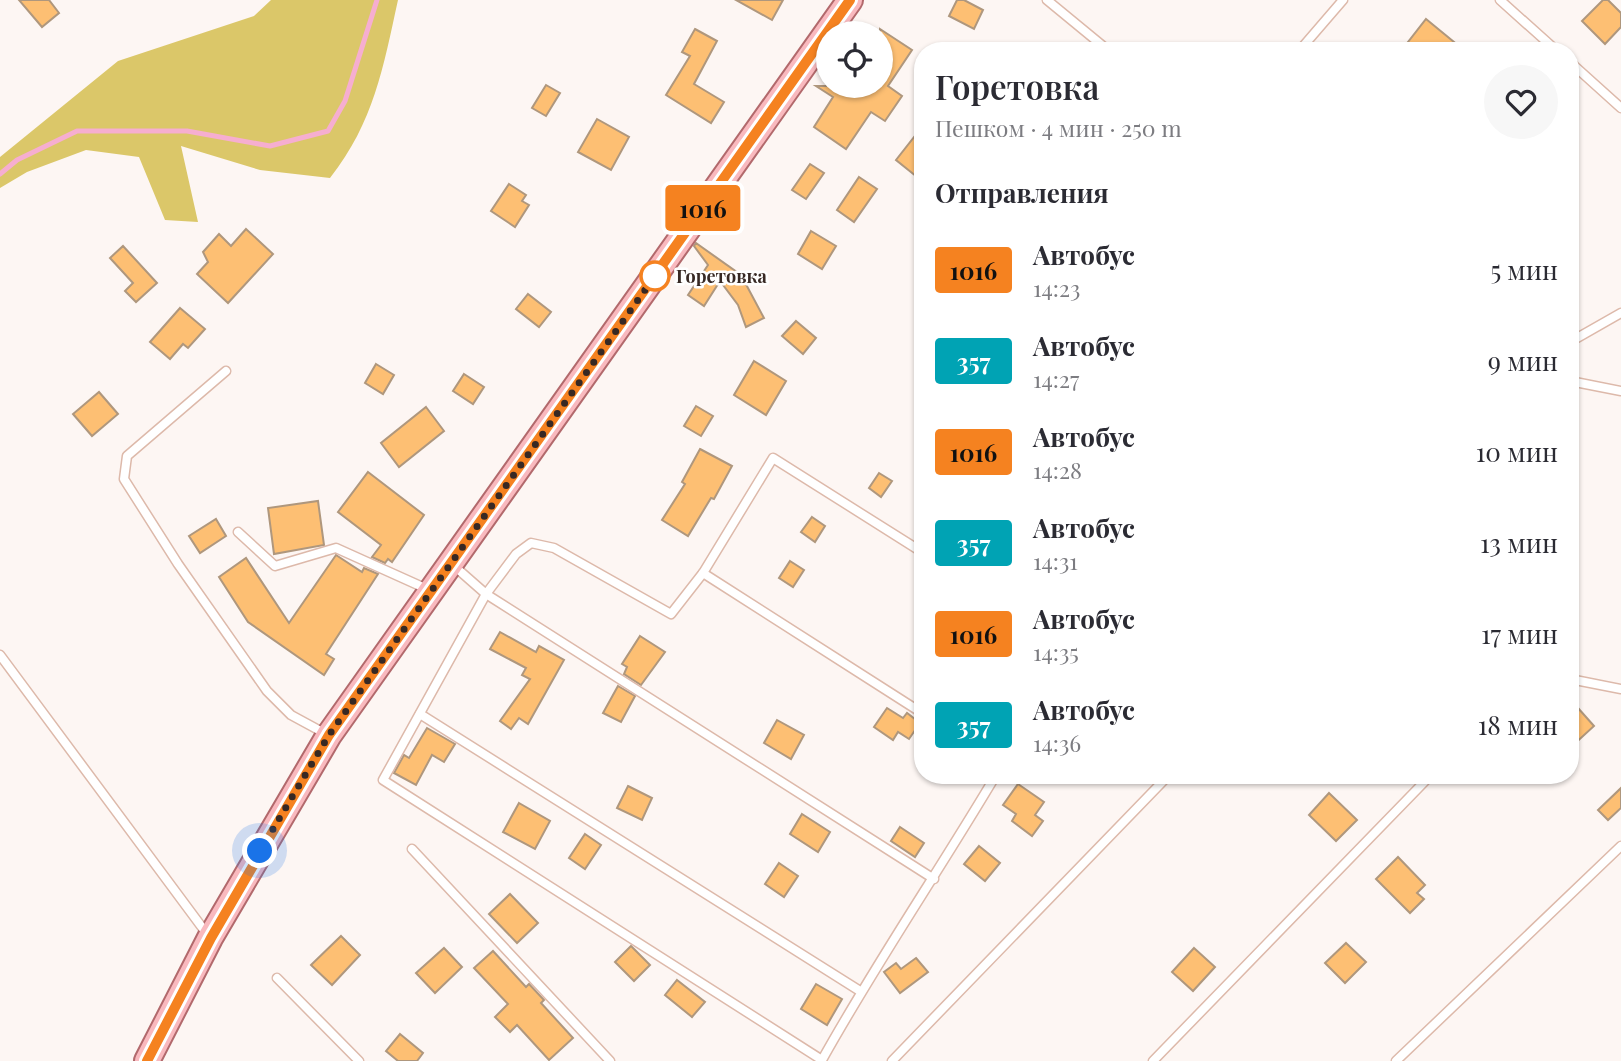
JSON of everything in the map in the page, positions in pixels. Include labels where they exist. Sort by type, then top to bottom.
[{"type":"main road","points":[[147,1061],[211,938],[329,735],[449,562],[850,0]]},
{"type":"lane","points":[[1047,0],[1098,42]]},
{"type":"lane","points":[[1307,42],[1343,0]]},
{"type":"lane","points":[[1500,0],[1547,42]]},
{"type":"lane","points":[[1579,70],[1621,108]]},
{"type":"lane","points":[[1579,337],[1621,313]]},
{"type":"lane","points":[[226,371],[127,456],[124,479],[178,564],[267,691],[291,715],[329,735]]},
{"type":"lane","points":[[1579,383],[1621,391]]},
{"type":"lane","points":[[914,547],[773,458],[703,573],[671,614],[554,548],[531,543],[516,554],[486,594],[383,780],[822,1060],[860,991],[934,879],[991,784]]},
{"type":"lane","points":[[238,532],[275,566],[336,548],[429,591]]},
{"type":"lane","points":[[449,562],[486,594],[934,879]]},
{"type":"lane","points":[[703,573],[914,708]]},
{"type":"lane","points":[[0,655],[211,938]]},
{"type":"lane","points":[[1579,681],[1621,689]]},
{"type":"lane","points":[[420,714],[860,991]]},
{"type":"lane","points":[[892,1061],[1160,784]]},
{"type":"lane","points":[[1153,1061],[1422,784]]},
{"type":"lane","points":[[1396,1061],[1621,846]]},
{"type":"lane","points":[[412,849],[610,1061]]},
{"type":"lane","points":[[277,978],[359,1061]]},
{"type":"shaded area","points":[[271,0],[398,0],[367,115],[345,157],[330,178],[260,170],[181,146],[198,222],[165,220],[139,157],[86,150],[27,172],[0,188],[0,157],[118,61],[254,16]]},
{"type":"building","points":[[19,0],[49,0],[59,13],[42,27]]},
{"type":"building","points":[[736,0],[783,0],[772,20]]},
{"type":"building","points":[[957,0],[964,0],[983,10],[974,29],[949,16]]},
{"type":"building","points":[[1603,0],[1608,0],[1621,13],[1621,27],[1605,44],[1582,21]]},
{"type":"building","points":[[1426,19],[1454,42],[1408,42]]},
{"type":"building","points":[[695,29],[717,41],[694,84],[724,102],[711,123],[666,95],[690,56],[682,52]]},
{"type":"building","points":[[893,38],[912,50],[893,78]]},
{"type":"building","points":[[546,85],[560,93],[546,116],[532,108]]},
{"type":"building","points":[[893,90],[902,96],[885,121],[871,112],[846,149],[814,127],[832,98],[893,98]]},
{"type":"building","points":[[597,119],[629,137],[611,170],[578,152]]},
{"type":"building","points":[[914,137],[914,175],[896,160]]},
{"type":"building","points":[[810,164],[824,173],[806,199],[792,190]]},
{"type":"building","points":[[859,177],[877,189],[854,222],[837,210]]},
{"type":"building","points":[[509,184],[526,195],[522,201],[529,205],[515,227],[491,211]]},
{"type":"building","points":[[246,229],[273,254],[228,303],[197,274],[208,262],[203,252],[219,234],[231,246]]},
{"type":"building","points":[[811,231],[836,246],[822,269],[798,254]]},
{"type":"building","points":[[696,243],[741,275],[764,318],[746,327],[738,305],[720,281],[704,306],[688,295],[708,265],[694,246]]},
{"type":"building","points":[[123,246],[157,283],[136,302],[125,291],[133,283],[110,258]]},
{"type":"building","points":[[528,294],[551,312],[539,327],[516,309]]},
{"type":"building","points":[[180,308],[205,329],[188,348],[183,344],[170,359],[150,342]]},
{"type":"building","points":[[796,321],[816,338],[803,354],[782,336]]},
{"type":"building","points":[[754,361],[786,381],[766,415],[734,395]]},
{"type":"building","points":[[376,364],[394,375],[383,394],[365,383]]},
{"type":"building","points":[[464,374],[484,387],[473,404],[453,391]]},
{"type":"building","points":[[99,392],[118,414],[92,436],[73,414]]},
{"type":"building","points":[[696,406],[713,416],[701,436],[684,426]]},
{"type":"building","points":[[426,407],[444,431],[399,467],[381,443]]},
{"type":"building","points":[[700,449],[732,466],[714,499],[711,498],[688,536],[662,520],[685,484],[682,482]]},
{"type":"building","points":[[368,472],[424,515],[392,562],[388,559],[385,563],[372,557],[381,545],[338,512]]},
{"type":"building","points":[[879,473],[892,481],[881,497],[869,488]]},
{"type":"building","points":[[318,501],[324,545],[274,554],[268,508]]},
{"type":"building","points":[[812,517],[825,526],[815,542],[801,532]]},
{"type":"building","points":[[216,519],[226,536],[200,553],[189,536]]},
{"type":"building","points":[[336,555],[362,572],[364,568],[378,574],[326,654],[334,659],[324,675],[248,622],[219,577],[246,558],[289,623]]},
{"type":"building","points":[[790,561],[804,570],[793,587],[779,578]]},
{"type":"building","points":[[500,632],[536,652],[539,646],[564,660],[528,724],[519,718],[511,729],[500,721],[530,679],[522,675],[526,668],[490,649]]},
{"type":"building","points":[[640,636],[665,652],[641,685],[624,674],[627,667],[622,664]]},
{"type":"building","points":[[618,686],[635,696],[621,722],[603,713]]},
{"type":"building","points":[[887,708],[903,718],[907,713],[914,718],[914,732],[909,739],[898,732],[893,740],[874,727]]},
{"type":"building","points":[[1579,709],[1594,726],[1579,740]]},
{"type":"building","points":[[777,720],[804,735],[791,759],[764,743]]},
{"type":"building","points":[[427,728],[455,744],[444,762],[432,755],[416,785],[394,773],[404,755],[409,758]]},
{"type":"building","points":[[1018,784],[1044,802],[1035,815],[1043,821],[1032,836],[1012,821],[1016,814],[1003,805]]},
{"type":"building","points":[[628,786],[652,798],[642,820],[617,808]]},
{"type":"building","points":[[1621,788],[1621,808],[1608,820],[1598,810]]},
{"type":"building","points":[[1329,793],[1357,820],[1336,841],[1309,815]]},
{"type":"building","points":[[519,803],[550,821],[535,849],[503,832]]},
{"type":"building","points":[[802,814],[830,832],[818,852],[790,834]]},
{"type":"building","points":[[900,827],[924,843],[915,857],[891,841]]},
{"type":"building","points":[[585,834],[601,845],[585,869],[569,858]]},
{"type":"building","points":[[979,846],[1000,863],[985,881],[964,864]]},
{"type":"building","points":[[1398,857],[1425,885],[1417,893],[1424,899],[1410,913],[1376,879]]},
{"type":"building","points":[[779,863],[798,876],[784,897],[765,884]]},
{"type":"building","points":[[510,894],[538,923],[517,943],[489,914]]},
{"type":"building","points":[[341,936],[360,955],[332,985],[311,965]]},
{"type":"building","points":[[1346,943],[1366,962],[1345,983],[1325,963]]},
{"type":"building","points":[[631,946],[650,965],[634,981],[615,962]]},
{"type":"building","points":[[444,948],[462,967],[435,993],[416,973]]},
{"type":"building","points":[[1194,948],[1215,967],[1193,991],[1172,972]]},
{"type":"building","points":[[493,951],[526,987],[529,984],[544,1000],[541,1003],[573,1038],[549,1060],[517,1025],[510,1032],[495,1017],[508,1004],[474,968]]},
{"type":"building","points":[[916,958],[928,972],[900,993],[884,972],[896,963],[901,969]]},
{"type":"building","points":[[677,980],[705,1002],[692,1017],[665,995]]},
{"type":"building","points":[[816,984],[842,999],[827,1025],[801,1009]]},
{"type":"building","points":[[400,1034],[423,1053],[417,1061],[398,1061],[386,1051]]},
{"type":"waterway","name":"Горетовка","points":[[0,174],[17,160],[77,131],[187,131],[270,146],[328,131],[345,101],[377,0]]},
{"type":"bus line","name":"1016","points":[[147,1061],[211,938],[329,735],[449,562],[595,361],[850,0]]},
{"type":"place","name":"Горетовка","points":[[655,276]]},
{"type":"route","points":[[260,851],[329,735],[449,562],[655,276]]}]
